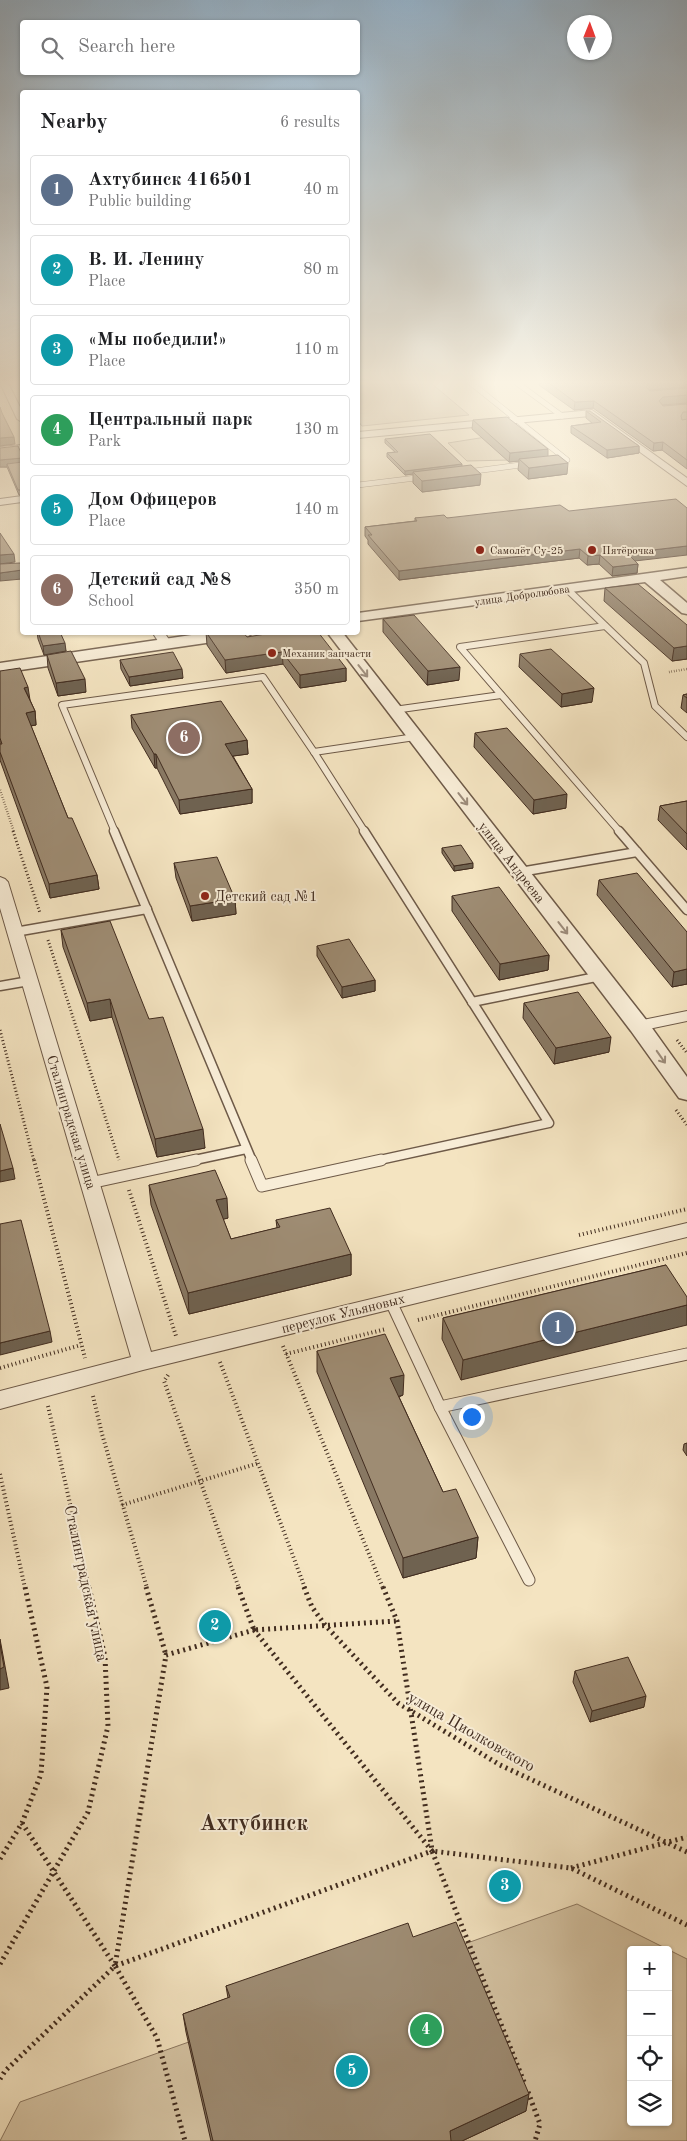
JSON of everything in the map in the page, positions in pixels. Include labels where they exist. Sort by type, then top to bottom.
[{"type":"street","points":[[0,502],[20,499]]},
{"type":"street","name":"улица Добролюбова","points":[[360,617],[687,572]]},
{"type":"street","points":[[648,578],[687,610]]},
{"type":"street","points":[[0,668],[162,638],[204,635]]},
{"type":"street","name":"улица Андреева","points":[[336,635],[601,976],[687,1093]]},
{"type":"street","name":"Сталинградская улица","points":[[0,885],[143,1362]]},
{"type":"street","points":[[639,1026],[687,1016]]},
{"type":"street","name":"переулок Ульяновых","points":[[0,1400],[181,1352],[687,1230]]},
{"type":"lane","points":[[360,485],[376,483]]},
{"type":"lane","points":[[567,589],[644,663],[655,706],[687,737]]},
{"type":"lane","points":[[605,626],[460,647],[687,910]]},
{"type":"lane","points":[[263,677],[314,752],[549,1123],[262,1186],[62,705],[263,677]]},
{"type":"lane","points":[[394,710],[501,695]]},
{"type":"lane","points":[[314,752],[415,737]]},
{"type":"lane","points":[[520,872],[637,852]]},
{"type":"lane","points":[[15,932],[147,910]]},
{"type":"lane","points":[[472,1002],[601,976]]},
{"type":"lane","points":[[0,986],[29,980]]},
{"type":"lane","points":[[90,1183],[246,1148]]},
{"type":"lane","points":[[391,1302],[440,1407],[529,1580]]},
{"type":"lane","points":[[440,1407],[687,1354]]},
{"type":"path","points":[[669,672],[687,669]]},
{"type":"path","points":[[0,790],[181,1352],[164,1381],[254,1630],[432,1851]]},
{"type":"path","points":[[0,1030],[82,1345],[102,1434],[166,1655],[114,1966]]},
{"type":"path","points":[[286,1354],[687,1253]]},
{"type":"path","points":[[276,1330],[397,1621],[432,1851],[540,2124],[535,2141]]},
{"type":"path","points":[[0,1368],[82,1345]]},
{"type":"path","name":"улица Циолковского","points":[[213,1345],[312,1607],[325,1625],[398,1703],[500,1765],[687,1852]]},
{"type":"path","name":"Сталинградская улица","points":[[0,1964],[88,1812],[108,1726],[105,1657],[44,1388]]},
{"type":"path","points":[[122,1505],[259,1463]]},
{"type":"path","points":[[0,1474],[47,1687],[41,1774],[22,1823],[0,1859]]},
{"type":"path","points":[[166,1655],[254,1630],[397,1621]]},
{"type":"path","points":[[22,1823],[158,2038],[184,2141]]},
{"type":"path","points":[[571,1868],[687,1837]]},
{"type":"path","points":[[0,2079],[5,2071],[114,1966],[432,1851],[571,1868],[687,1925]]},
{"type":"shaded area","points":[[577,1904],[661,1946],[627,1946],[627,2126],[672,2126],[672,1952],[687,1959],[687,2141],[0,2141],[20,2102]]},
{"type":"building","points":[[15,483],[20,483],[20,490],[18,490]]},
{"type":"building","points":[[676,499],[687,508],[687,546],[627,553],[638,564],[613,567],[600,555],[588,556],[580,549],[399,571],[368,535],[372,535],[365,527],[417,521],[415,518],[444,515],[447,518],[560,505],[569,511]]},
{"type":"building","points":[[0,533],[14,554],[0,555]]},
{"type":"building","points":[[20,563],[20,570],[0,573],[0,564]]},
{"type":"building","points":[[638,584],[687,625],[687,646],[674,648],[605,588]]},
{"type":"building","points":[[414,615],[460,667],[428,671],[383,619]]},
{"type":"building","points":[[39,635],[61,635],[65,643],[43,646]]},
{"type":"building","points":[[208,635],[245,635],[247,637],[259,635],[320,635],[346,668],[300,675],[282,652],[225,660]]},
{"type":"building","points":[[551,649],[594,688],[562,694],[520,654]]},
{"type":"building","points":[[71,651],[85,679],[56,683],[47,655]]},
{"type":"building","points":[[173,652],[182,669],[129,677],[120,660]]},
{"type":"building","points":[[20,668],[28,687],[24,688],[35,711],[26,713],[68,818],[72,818],[97,875],[49,884],[0,752],[0,744],[2,744],[0,738],[0,671]]},
{"type":"building","points":[[221,701],[247,740],[225,744],[252,789],[179,800],[156,754],[154,754],[131,715]]},
{"type":"building","points":[[507,728],[567,794],[534,800],[475,733]]},
{"type":"building","points":[[687,801],[687,834],[660,806]]},
{"type":"building","points":[[461,845],[473,863],[454,866],[442,848]]},
{"type":"building","points":[[217,857],[235,899],[190,906],[174,863]]},
{"type":"building","points":[[637,873],[687,932],[687,969],[674,972],[599,880]]},
{"type":"building","points":[[499,887],[549,955],[500,964],[452,896]]},
{"type":"building","points":[[110,921],[149,1019],[163,1017],[203,1129],[155,1139],[110,999],[87,1003],[61,930]]},
{"type":"building","points":[[349,939],[375,980],[342,987],[317,946]]},
{"type":"building","points":[[578,992],[611,1037],[556,1048],[524,1003]]},
{"type":"building","points":[[0,1124],[13,1168],[0,1171]]},
{"type":"building","points":[[215,1170],[227,1198],[216,1200],[231,1239],[280,1227],[276,1220],[330,1208],[351,1254],[188,1293],[149,1185]]},
{"type":"building","points":[[21,1220],[50,1331],[0,1343],[0,1224]]},
{"type":"building","points":[[666,1265],[687,1297],[687,1305],[463,1360],[443,1318]]},
{"type":"building","points":[[385,1334],[404,1375],[390,1378],[443,1492],[456,1489],[478,1537],[403,1558],[317,1351]]},
{"type":"building","points":[[0,1644],[4,1667],[0,1669]]},
{"type":"building","points":[[628,1657],[646,1696],[592,1711],[575,1671]]},
{"type":"building","points":[[456,1922],[529,2094],[450,2131],[451,2141],[213,2141],[183,2014],[230,1997],[226,1986],[408,1923],[413,1937]]},
{"type":"place","name":"Самолёт Су-25","points":[[480,550]]},
{"type":"place","name":"Пятёрочка","points":[[592,550]]},
{"type":"place","name":"Механик запчасти","points":[[272,653]]},
{"type":"place","name":"Детский сад №8","points":[[184,738]]},
{"type":"place","name":"Детский сад №1","points":[[205,896]]},
{"type":"place","name":"Ахтубинск 416501","points":[[558,1328]]},
{"type":"place","name":"В. И. Ленину","points":[[215,1626]]},
{"type":"place","name":"«Мы победили!»","points":[[505,1886]]},
{"type":"place","name":"Центральный парк","points":[[426,2030]]},
{"type":"place","name":"Дом Офицеров","points":[[352,2071]]},
{"type":"district","name":"Ахтубинск","points":[[254,1822]]}]
